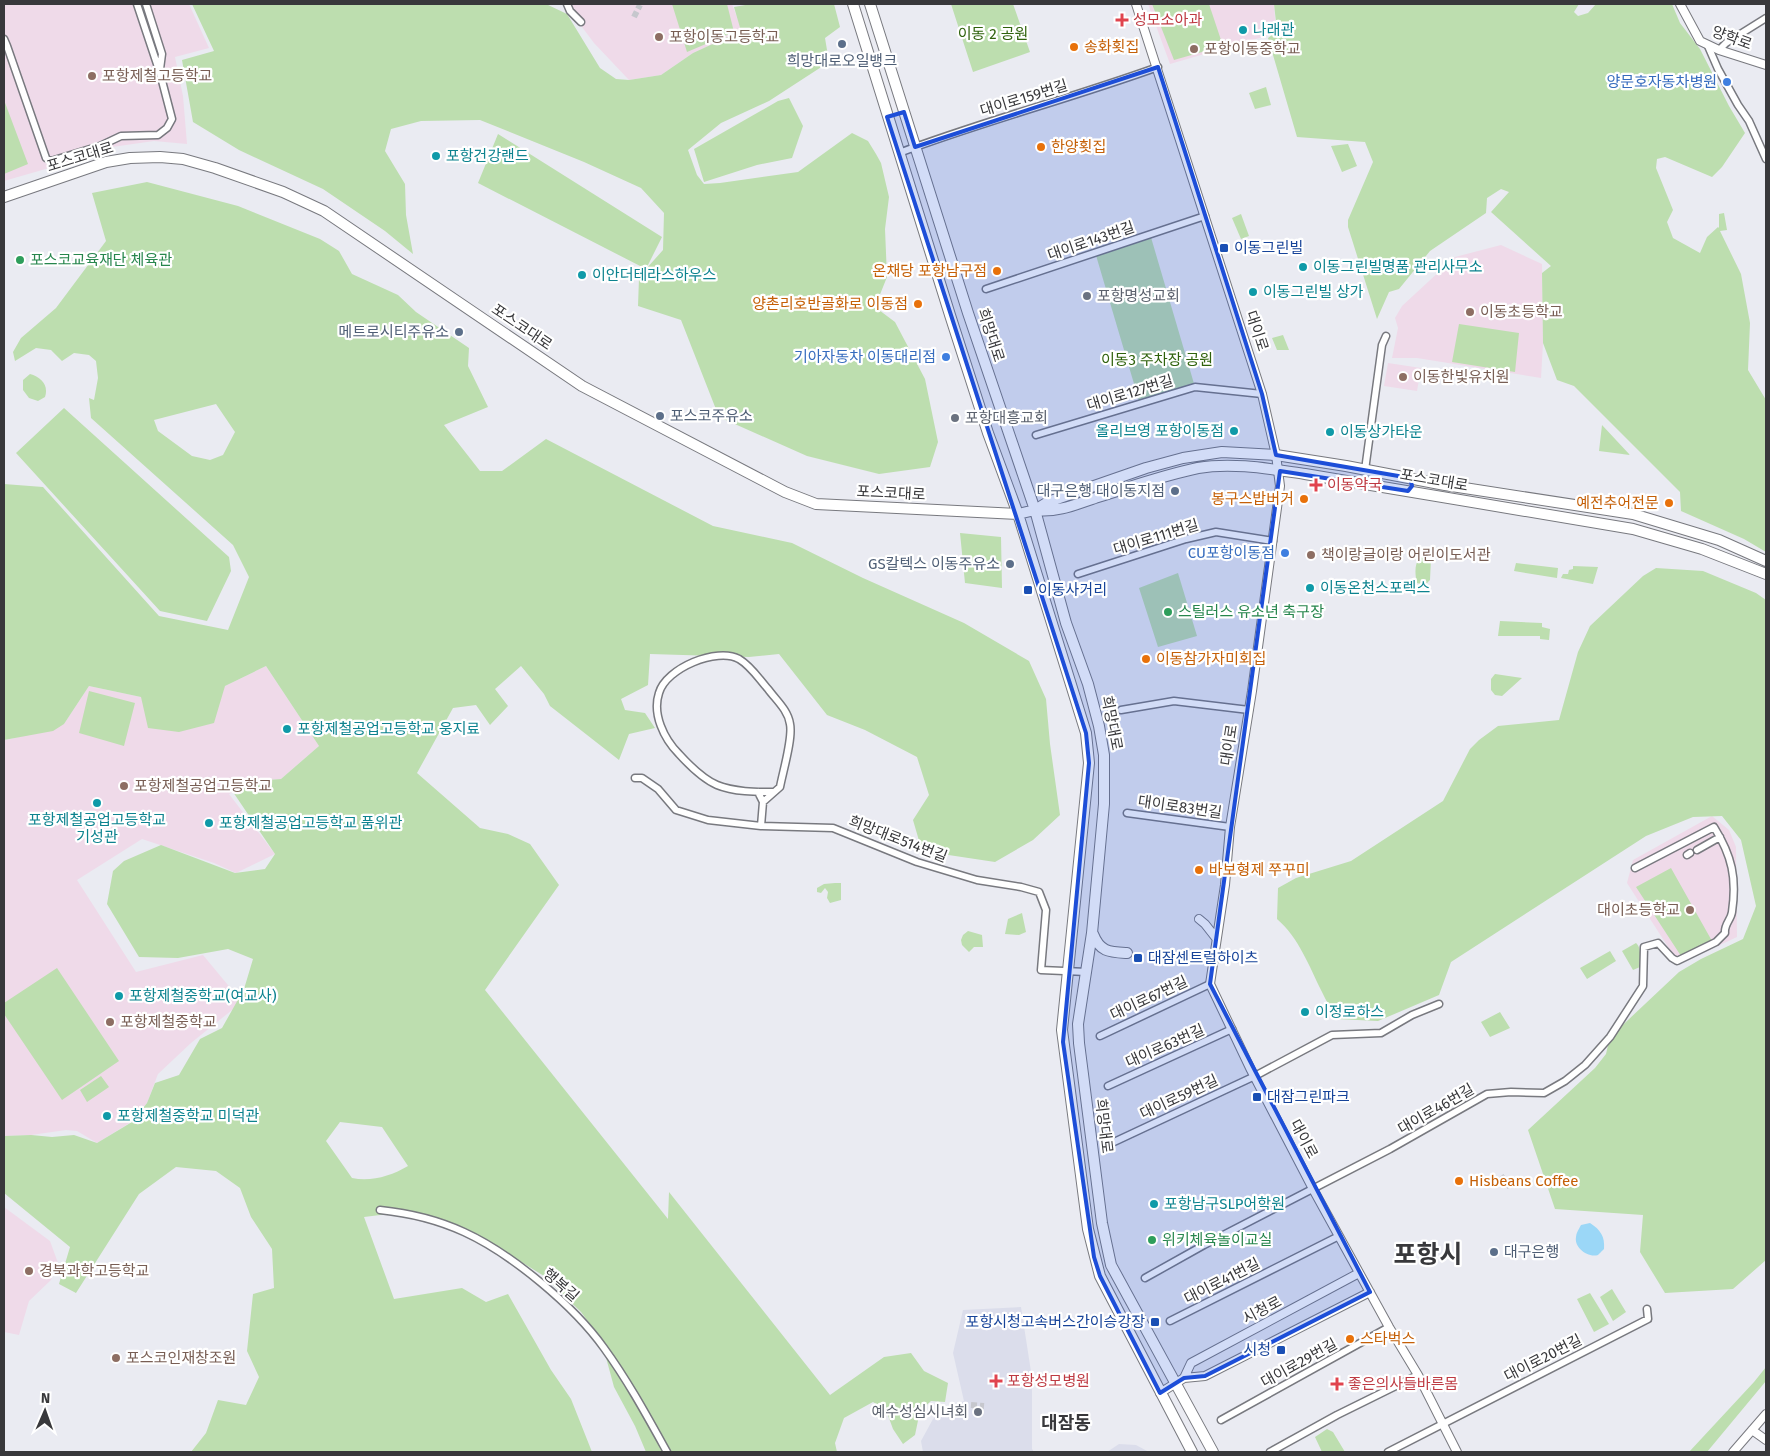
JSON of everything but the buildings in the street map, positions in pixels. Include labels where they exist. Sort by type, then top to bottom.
[{"type":"main road","name":"희망대로","points":[[853,4],[950,315],[988,433],[1018,514],[1053,632],[1086,733],[1090,763],[1063,1013],[1063,1042],[1088,1229],[1100,1276],[1192,1452]]},
{"type":"main road","name":"희망대로","points":[[870,4],[968,313],[1035,510],[1066,623],[1094,706],[1104,755],[1104,804],[1092,933],[1079,1017],[1079,1042],[1107,1250],[1111,1265],[1180,1380],[1213,1452]]},
{"type":"main road","points":[[887,117],[904,112]]},
{"type":"main road","name":"포스코대로","points":[[4,197],[113,160],[139,157],[183,159],[283,192],[324,212],[582,386],[799,498],[816,504],[1018,514],[1035,510],[1055,511],[1198,468],[1231,466],[1279,470],[1633,529],[1666,537],[1725,557],[1766,574]]},
{"type":"main road","points":[[915,200],[930,196]]},
{"type":"main road","name":"포스코대로","points":[[1035,510],[1048,502],[1160,464],[1184,458],[1222,452],[1276,455],[1633,514],[1719,540],[1766,561]]},
{"type":"main road","points":[[1408,491],[1412,486],[1410,478]]},
{"type":"main road","points":[[1092,933],[1096,942],[1103,949],[1127,953]]},
{"type":"street","points":[[4,39],[46,158],[51,161],[121,136],[158,135],[168,128],[172,119],[167,106],[160,73],[138,4]]},
{"type":"street","points":[[146,4],[162,54],[160,73]]},
{"type":"street","points":[[567,4],[570,11],[582,22]]},
{"type":"street","name":"대이로","points":[[1136,4],[1158,67],[1262,394],[1279,470],[1280,486],[1273,541],[1230,827],[1225,885],[1210,984],[1313,1189],[1389,1327],[1418,1375],[1441,1424],[1457,1452]]},
{"type":"street","name":"양학로","points":[[1680,4],[1700,41],[1708,46],[1766,65]]},
{"type":"street","points":[[1719,50],[1726,43],[1766,18]]},
{"type":"street","points":[[1708,46],[1718,70],[1749,121],[1766,159]]},
{"type":"street","name":"대이로159번길","points":[[899,153],[986,122],[1104,87],[1158,67]]},
{"type":"street","name":"대이로143번길","points":[[986,290],[1205,216]]},
{"type":"street","points":[[1365,470],[1382,345],[1386,336]]},
{"type":"street","name":"대이로127번길","points":[[1036,435],[1195,387],[1262,394]]},
{"type":"street","name":"대이로111번길","points":[[1078,574],[1186,539],[1216,532],[1273,541]]},
{"type":"street","points":[[763,802],[780,787],[791,725],[788,714],[752,670],[738,659],[723,656],[700,659],[676,672],[662,684],[658,694],[656,713],[670,745],[709,780],[718,785],[758,792],[773,792]]},
{"type":"street","points":[[1121,710],[1174,701],[1249,710]]},
{"type":"street","name":"희망대로514번길","points":[[635,778],[642,778],[658,789],[676,810],[708,820],[761,826],[833,828],[917,862],[977,880],[1039,892],[1046,910],[1042,970],[1087,972]]},
{"type":"street","points":[[758,792],[763,802],[761,826]]},
{"type":"street","name":"대이로83번길","points":[[1127,813],[1230,827]]},
{"type":"street","points":[[1635,868],[1714,827],[1720,837],[1697,850]]},
{"type":"street","name":"대이로46번길","points":[[1145,1278],[1204,1245],[1390,1149],[1487,1094],[1511,1092],[1544,1093],[1565,1081],[1585,1065],[1610,1037],[1643,986],[1644,947],[1658,943],[1677,961],[1716,942],[1725,933],[1725,926],[1732,914],[1735,877],[1725,844],[1720,837]]},
{"type":"street","points":[[1199,919],[1216,938]]},
{"type":"street","name":"대이로67번길","points":[[1100,1036],[1210,984]]},
{"type":"street","name":"대이로59번길","points":[[1114,1142],[1255,1076],[1332,1035],[1381,1033],[1412,1015],[1438,1004]]},
{"type":"street","name":"대이로63번길","points":[[1108,1086],[1232,1030]]},
{"type":"street","name":"행복길","points":[[380,1210],[409,1213],[464,1232],[510,1259],[564,1302],[603,1346],[635,1394],[666,1452]]},
{"type":"street","name":"대이로41번길","points":[[1170,1322],[1339,1236]]},
{"type":"street","name":"시청로","points":[[1180,1380],[1191,1363],[1359,1273]]},
{"type":"street","name":"시청로","points":[[1160,1393],[1180,1380],[1205,1376],[1370,1292]]},
{"type":"street","name":"대이로20번길","points":[[1441,1424],[1648,1319],[1647,1310]]},
{"type":"street","name":"대이로29번길","points":[[1221,1420],[1389,1327]]},
{"type":"street","points":[[1270,1452],[1337,1415],[1418,1375]]},
{"type":"street","points":[[1733,1452],[1766,1414]]},
{"type":"street","points":[[1388,1452],[1441,1424]]},
{"type":"street","points":[[1752,1430],[1766,1440]]},
{"type":"highlighted area","points":[[1158,67],[1262,394],[1276,455],[1410,478],[1412,486],[1408,491],[1280,471],[1210,984],[1370,1292],[1205,1376],[1184,1378],[1160,1393],[1100,1276],[1094,1257],[1063,1042],[1089,763],[1086,733],[887,117],[904,112],[915,147]]},
{"type":"shaded area","name":"포항제철고등학교","points":[[4,4],[189,4],[209,48],[175,57],[183,96],[187,144],[154,141],[112,147],[4,181]]},
{"type":"shaded area","name":"포항이동고등학교","points":[[570,4],[732,4],[742,31],[693,53],[661,75],[629,80],[594,43],[576,19]]},
{"type":"shaded area","name":"포항이동중학교","points":[[1148,4],[1274,4],[1276,33],[1170,64]]},
{"type":"shaded area","name":"이동초등학교","points":[[1501,245],[1542,264],[1543,343],[1541,378],[1417,358],[1392,358],[1398,328],[1395,318],[1402,306],[1455,257]]},
{"type":"shaded area","name":"이동한빛유치원","points":[[1388,363],[1421,368],[1417,391],[1384,386]]},
{"type":"shaded area","points":[[266,666],[319,746],[281,779],[254,781],[229,794],[275,854],[236,873],[214,863],[142,839],[77,880],[136,972],[203,955],[242,1002],[191,1043],[158,1074],[147,1103],[131,1122],[97,1143],[77,1131],[66,1130],[31,1135],[4,1136],[4,740],[64,724],[89,686],[141,697],[225,686]]},
{"type":"shaded area","name":"대이초등학교","points":[[1712,816],[1729,830],[1736,847],[1737,937],[1679,964],[1627,883],[1633,860]]},
{"type":"shaded area","name":"경북과학고등학교","points":[[4,1207],[50,1241],[58,1263],[51,1280],[29,1301],[19,1335],[4,1332]]},
{"type":"shaded area","name":"포항성모병원","points":[[1021,1307],[1032,1378],[1032,1449],[1034,1452],[923,1452],[921,1441],[933,1419],[946,1408],[964,1401],[953,1353],[963,1310]]},
{"type":"shaded area","points":[[1119,1444],[1136,1445],[1149,1452],[1107,1452]]},
{"type":"green space","points":[[192,4],[546,4],[567,14],[600,68],[616,79],[629,80],[661,75],[693,53],[741,31],[734,7],[751,4],[834,4],[840,27],[825,38],[829,62],[769,101],[721,123],[688,150],[697,175],[704,184],[798,172],[852,133],[868,141],[881,163],[889,197],[885,229],[887,277],[875,307],[895,322],[925,379],[938,442],[930,467],[879,474],[807,456],[719,417],[681,320],[638,306],[639,278],[663,250],[664,213],[641,188],[584,162],[480,120],[421,121],[391,129],[385,151],[405,184],[406,215],[413,254],[385,231],[323,189],[239,150],[193,122],[182,60],[214,51]]},
{"type":"green space","points":[[672,4],[727,4],[734,32],[687,52]]},
{"type":"green space","name":"이동 2 공원","points":[[951,4],[1013,4],[1030,52],[973,72]]},
{"type":"green space","points":[[1152,4],[1209,4],[1223,46],[1174,60]]},
{"type":"green space","points":[[1274,4],[1579,4],[1574,12],[1578,16],[1588,13],[1596,4],[1672,4],[1680,23],[1700,49],[1745,133],[1722,167],[1712,177],[1665,157],[1657,159],[1656,168],[1673,210],[1667,222],[1673,238],[1700,253],[1707,237],[1719,228],[1719,214],[1724,213],[1727,230],[1720,231],[1741,274],[1750,323],[1748,370],[1766,400],[1766,552],[1744,539],[1681,511],[1680,492],[1574,386],[1557,380],[1543,343],[1542,273],[1551,266],[1491,212],[1509,192],[1501,189],[1487,198],[1486,213],[1430,251],[1399,289],[1389,292],[1377,319],[1348,227],[1348,220],[1373,162],[1365,142],[1297,137],[1268,38],[1277,31]]},
{"type":"green space","points":[[1266,87],[1271,105],[1255,109],[1249,93]]},
{"type":"green space","points":[[789,98],[803,126],[792,158],[757,165],[704,182],[694,149],[778,101]]},
{"type":"green space","points":[[4,100],[28,164],[4,174]]},
{"type":"green space","points":[[498,134],[662,237],[646,269],[478,183]]},
{"type":"green space","points":[[1348,144],[1357,166],[1342,172],[1331,146]]},
{"type":"green space","points":[[147,182],[238,206],[320,239],[339,251],[352,274],[398,295],[416,312],[469,348],[468,366],[488,407],[444,425],[480,471],[502,471],[546,439],[713,526],[792,543],[863,578],[964,623],[1029,661],[1046,699],[1060,815],[1033,840],[995,862],[922,851],[913,820],[929,795],[917,757],[865,730],[827,715],[779,654],[749,657],[650,654],[648,685],[621,699],[625,710],[645,713],[655,728],[629,734],[619,760],[550,706],[544,694],[521,666],[495,689],[508,706],[490,725],[476,705],[453,708],[417,773],[480,828],[508,834],[530,844],[559,885],[485,990],[668,1219],[669,1192],[830,1395],[884,1357],[911,1353],[924,1371],[948,1383],[945,1402],[931,1401],[920,1411],[915,1435],[903,1444],[893,1429],[886,1410],[873,1402],[844,1418],[835,1443],[837,1452],[646,1452],[635,1426],[614,1387],[601,1339],[581,1312],[544,1276],[492,1244],[412,1211],[364,1217],[394,1299],[462,1288],[486,1302],[508,1294],[551,1370],[571,1399],[592,1452],[191,1452],[206,1433],[218,1400],[246,1405],[259,1377],[247,1351],[253,1294],[274,1288],[272,1249],[251,1217],[240,1188],[216,1171],[176,1167],[139,1194],[76,1293],[59,1284],[70,1247],[4,1193],[4,1136],[31,1135],[52,1137],[74,1135],[97,1143],[132,1122],[147,1103],[155,1083],[179,1075],[200,1039],[222,1028],[244,989],[253,959],[228,949],[178,958],[139,957],[107,904],[113,871],[124,861],[161,845],[235,873],[265,869],[275,854],[233,792],[254,781],[281,779],[319,746],[266,666],[225,686],[214,723],[179,732],[148,728],[141,697],[89,686],[64,724],[53,731],[4,740],[4,484],[43,487],[159,616],[228,630],[249,577],[233,545],[91,418],[89,398],[94,400],[98,378],[96,361],[89,355],[74,353],[62,361],[51,350],[36,348],[15,361],[13,352],[21,338],[56,308],[106,241],[92,193]],"holes":[[[216,404],[235,432],[223,455],[210,460],[192,456],[158,431],[154,420]],[[340,1122],[382,1127],[408,1166],[395,1173],[381,1177],[352,1178],[326,1141]]]},
{"type":"green space","points":[[1241,214],[1249,236],[1241,239],[1232,218]]},
{"type":"green space","name":"이동3 주차장 공원","points":[[1150,234],[1195,387],[1140,404],[1095,252]]},
{"type":"green space","points":[[1459,324],[1519,333],[1515,372],[1452,362]]},
{"type":"green space","points":[[1283,335],[1289,350],[1277,350],[1272,338]]},
{"type":"green space","points":[[30,374],[41,379],[45,385],[45,397],[38,401],[29,398],[23,390],[23,380]]},
{"type":"green space","points":[[64,408],[229,557],[231,571],[207,621],[160,611],[16,453]]},
{"type":"green space","points":[[1602,425],[1630,455],[1599,451]]},
{"type":"green space","points":[[960,533],[1001,537],[1002,588],[965,583]]},
{"type":"green space","points":[[1420,557],[1431,558],[1430,580],[1425,585],[1417,583],[1416,580],[1416,566]]},
{"type":"green space","points":[[1516,563],[1558,568],[1557,578],[1514,571]]},
{"type":"green space","points":[[1573,566],[1598,567],[1593,584],[1561,578],[1563,574],[1568,574],[1569,570],[1573,569]]},
{"type":"green space","points":[[1656,568],[1703,571],[1756,593],[1766,600],[1766,1260],[1733,1289],[1665,1293],[1640,1252],[1643,1215],[1555,1209],[1528,1130],[1595,1068],[1606,1054],[1610,1037],[1679,972],[1743,939],[1756,906],[1741,840],[1722,816],[1693,817],[1646,836],[1451,962],[1439,995],[1378,1021],[1337,1019],[1325,999],[1308,962],[1291,935],[1277,919],[1278,888],[1296,878],[1351,861],[1443,801],[1470,749],[1498,726],[1559,720],[1578,652],[1590,626],[1643,576]]},
{"type":"green space","name":"스틸러스 유소년 축구장","points":[[1178,573],[1197,636],[1158,647],[1139,588]]},
{"type":"green space","points":[[1500,621],[1542,623],[1542,627],[1550,629],[1549,640],[1540,639],[1540,636],[1498,636]]},
{"type":"green space","points":[[1495,674],[1522,678],[1502,696],[1495,695],[1491,690],[1491,679]]},
{"type":"green space","points":[[89,691],[135,703],[124,746],[79,733]]},
{"type":"green space","points":[[1671,868],[1712,941],[1681,956],[1636,887]]},
{"type":"green space","points":[[841,883],[841,900],[830,903],[827,898],[828,892],[825,888],[821,893],[817,892],[817,888],[824,884]]},
{"type":"green space","points":[[1022,913],[1026,932],[1019,935],[1005,934],[1008,919]]},
{"type":"green space","points":[[968,931],[982,935],[983,947],[974,947],[969,952],[962,945],[963,935]]},
{"type":"green space","points":[[1636,943],[1640,951],[1640,967],[1633,970],[1622,951]]},
{"type":"green space","points":[[1610,951],[1616,961],[1587,979],[1580,968]]},
{"type":"green space","points":[[57,968],[119,1061],[62,1100],[4,1014],[4,1003]]},
{"type":"green space","points":[[1500,1012],[1510,1028],[1490,1037],[1481,1022]]},
{"type":"green space","points":[[101,1076],[109,1087],[87,1102],[80,1090]]},
{"type":"green space","points":[[1612,1289],[1626,1312],[1613,1321],[1600,1297]]},
{"type":"green space","points":[[1590,1293],[1609,1324],[1594,1332],[1577,1299]]},
{"type":"green space","points":[[1766,1367],[1766,1381],[1707,1452],[1689,1452],[1754,1382]]},
{"type":"green space","points":[[1327,1429],[1333,1432],[1345,1452],[1322,1452],[1315,1437]]},
{"type":"water","points":[[1590,1223],[1600,1231],[1604,1241],[1604,1249],[1598,1255],[1590,1255],[1582,1251],[1576,1241],[1576,1234],[1581,1225]]},
{"type":"tunnel","points":[[634,17],[640,5]]},
{"type":"tunnel","points":[[1501,1176],[1510,1187]]},
{"type":"tunnel","points":[[971,1405],[984,1406]]},
{"type":"place","name":"성모소아과","points":[[1122,20]]},
{"type":"place","name":"나래관","points":[[1243,30]]},
{"type":"place","name":"포항이동고등학교","points":[[659,37]]},
{"type":"place","name":"희망대로오일뱅크","points":[[842,44]]},
{"type":"place","name":"송화횟집","points":[[1074,47]]},
{"type":"place","name":"포항이동중학교","points":[[1194,49]]},
{"type":"place","name":"포항제철고등학교","points":[[92,76]]},
{"type":"place","name":"양문호자동차병원","points":[[1727,82]]},
{"type":"place","name":"한양횟집","points":[[1041,147]]},
{"type":"place","name":"포항건강랜드","points":[[436,156]]},
{"type":"place","name":"이동그린빌","points":[[1224,248]]},
{"type":"place","name":"포스코교육재단 체육관","points":[[20,260]]},
{"type":"place","name":"이동그린빌명품 관리사무소","points":[[1303,267]]},
{"type":"place","name":"온채당 포항남구점","points":[[997,271]]},
{"type":"place","name":"이안더테라스하우스","points":[[582,275]]},
{"type":"place","name":"이동그린빌 상가","points":[[1253,292]]},
{"type":"place","name":"포항명성교회","points":[[1087,296]]},
{"type":"place","name":"양촌리호반골화로 이동점","points":[[918,304]]},
{"type":"place","name":"이동초등학교","points":[[1470,312]]},
{"type":"place","name":"메트로시티주유소","points":[[459,332]]},
{"type":"place","name":"기아자동차 이동대리점","points":[[946,357]]},
{"type":"place","name":"이동한빛유치원","points":[[1403,377]]},
{"type":"place","name":"포스코주유소","points":[[660,416]]},
{"type":"place","name":"포항대흥교회","points":[[955,418]]},
{"type":"place","name":"올리브영 포항이동점","points":[[1234,431]]},
{"type":"place","name":"이동상가타운","points":[[1330,432]]},
{"type":"place","name":"이동약국","points":[[1316,485]]},
{"type":"place","name":"대구은행 대이동지점","points":[[1175,491]]},
{"type":"place","name":"봉구스밥버거","points":[[1304,499]]},
{"type":"place","name":"예전추어전문","points":[[1669,503]]},
{"type":"place","name":"CU포항이동점","points":[[1285,553]]},
{"type":"place","name":"책이랑글이랑 어린이도서관","points":[[1311,555]]},
{"type":"place","name":"GS칼텍스 이동주유소","points":[[1010,564]]},
{"type":"place","name":"이동온천스포렉스","points":[[1310,588]]},
{"type":"place","name":"이동사거리","points":[[1028,590]]},
{"type":"place","name":"스틸러스 유소년 축구장","points":[[1168,612]]},
{"type":"place","name":"이동참가자미회집","points":[[1146,659]]},
{"type":"place","name":"포항제철공업고등학교 웅지료","points":[[287,729]]},
{"type":"place","name":"포항제철공업고등학교","points":[[124,786]]},
{"type":"place","name":"포항제철공업고등학교 기성관","points":[[97,803]]},
{"type":"place","name":"포항제철공업고등학교 품위관","points":[[209,823]]},
{"type":"place","name":"바보형제 쭈꾸미","points":[[1199,870]]},
{"type":"place","name":"대이초등학교","points":[[1690,910]]},
{"type":"place","name":"대잠센트럴하이츠","points":[[1138,958]]},
{"type":"place","name":"포항제철중학교(여교사)","points":[[119,996]]},
{"type":"place","name":"이정로하스","points":[[1305,1012]]},
{"type":"place","name":"포항제철중학교","points":[[110,1022]]},
{"type":"place","name":"대잠그린파크","points":[[1257,1097]]},
{"type":"place","name":"포항제철중학교 미덕관","points":[[107,1116]]},
{"type":"place","name":"Hisbeans Coffee","points":[[1459,1181]]},
{"type":"place","name":"포항남구SLP어학원","points":[[1154,1204]]},
{"type":"place","name":"위키체육놀이교실","points":[[1152,1240]]},
{"type":"place","name":"대구은행","points":[[1494,1252]]},
{"type":"place","name":"경북과학고등학교","points":[[29,1271]]},
{"type":"place","name":"포항시청고속버스간이승강장","points":[[1155,1322]]},
{"type":"place","name":"스타벅스","points":[[1350,1339]]},
{"type":"place","name":"시청","points":[[1281,1350]]},
{"type":"place","name":"포스코인재창조원","points":[[116,1358]]},
{"type":"place","name":"포항성모병원","points":[[996,1381]]},
{"type":"place","name":"좋은의사들바른몸","points":[[1337,1384]]},
{"type":"place","name":"예수성심시녀회","points":[[978,1412]]},
{"type":"district","name":"포항시","points":[[1428,1254]]},
{"type":"district","name":"대잠동","points":[[1066,1423]]}]
